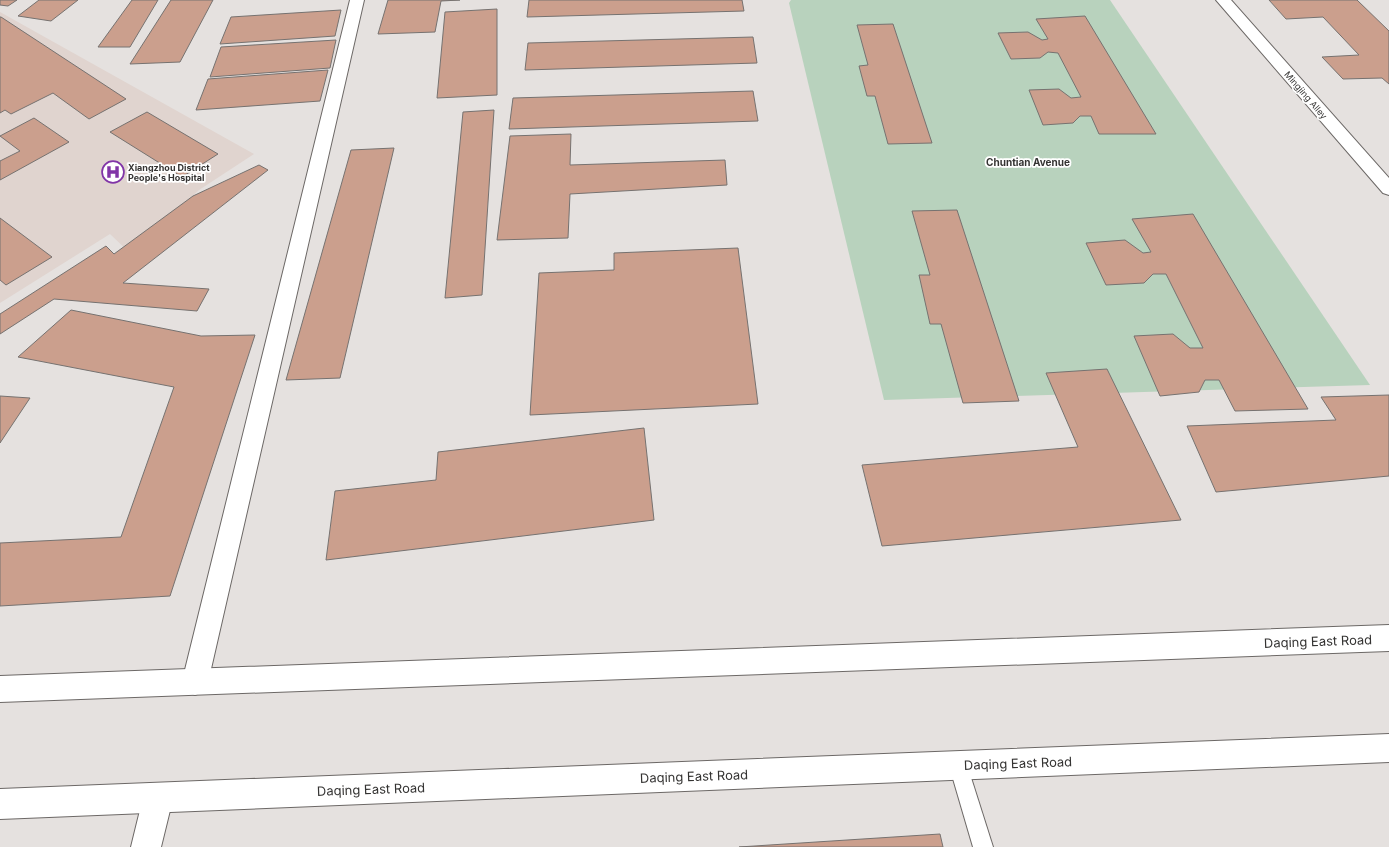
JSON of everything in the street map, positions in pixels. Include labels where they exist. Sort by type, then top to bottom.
[{"type":"main road","points":[[195,682],[357,0]]},
{"type":"main road","name":"Mingjing Alley","points":[[1223,0],[1389,189]]},
{"type":"main road","name":"Daqing East Road","points":[[0,689],[1389,638]]},
{"type":"main road","name":"Daqing East Road","points":[[0,804],[1389,748]]},
{"type":"main road","points":[[146,847],[158,798]]},
{"type":"lane","points":[[958,765],[983,847]]},
{"type":"shaded area","name":"Xiangzhou District People's Hospital","points":[[0,12],[254,154],[199,190],[130,253],[110,234],[0,303]]},
{"type":"green space","points":[[791,0],[1110,0],[1370,385],[884,400],[789,3]]},
{"type":"building","points":[[0,0],[17,0],[8,6],[0,5]]},
{"type":"building","points":[[39,0],[78,0],[51,21],[18,16]]},
{"type":"building","points":[[132,0],[158,0],[130,47],[98,47]]},
{"type":"building","points":[[171,0],[213,0],[180,62],[130,64]]},
{"type":"building","points":[[388,0],[460,0],[441,1],[435,32],[378,34]]},
{"type":"building","points":[[529,0],[742,0],[744,11],[527,17]]},
{"type":"building","points":[[1269,0],[1357,0],[1389,31],[1389,84],[1382,78],[1343,79],[1322,57],[1359,55],[1323,17],[1286,19]]},
{"type":"building","points":[[497,9],[497,95],[437,98],[445,12]]},
{"type":"building","points":[[341,10],[335,36],[220,44],[231,17]]},
{"type":"building","points":[[1085,16],[1156,134],[1099,134],[1091,116],[1080,116],[1073,123],[1043,125],[1029,90],[1059,89],[1071,98],[1081,97],[1058,53],[1048,52],[1040,58],[1011,59],[998,33],[1028,32],[1042,40],[1048,39],[1036,19]]},
{"type":"building","points":[[0,17],[126,99],[89,119],[53,93],[11,114],[5,110],[0,113]]},
{"type":"building","points":[[893,24],[932,143],[888,144],[875,96],[867,96],[859,66],[868,65],[857,25]]},
{"type":"building","points":[[753,37],[757,63],[525,70],[528,43]]},
{"type":"building","points":[[336,40],[330,68],[210,77],[221,47]]},
{"type":"building","points":[[328,70],[320,101],[196,110],[208,79]]},
{"type":"building","points":[[753,91],[758,121],[509,129],[513,98]]},
{"type":"building","points":[[494,110],[482,295],[445,298],[463,112]]},
{"type":"building","points":[[147,112],[218,154],[182,177],[110,132]]},
{"type":"building","points":[[34,118],[69,142],[0,180],[0,161],[20,151],[0,136]]},
{"type":"building","points":[[571,134],[570,165],[725,160],[727,185],[570,194],[568,238],[497,240],[510,136]]},
{"type":"building","points":[[394,148],[340,378],[286,380],[351,150]]},
{"type":"building","points":[[259,165],[268,170],[123,283],[209,289],[197,311],[54,299],[0,334],[0,314],[106,246],[114,254],[193,196]]},
{"type":"building","points":[[957,210],[1019,401],[963,403],[941,324],[930,324],[919,275],[930,275],[912,211]]},
{"type":"building","points":[[1193,214],[1308,409],[1235,411],[1219,380],[1205,380],[1199,392],[1160,396],[1134,336],[1173,334],[1190,348],[1203,348],[1166,274],[1153,274],[1144,283],[1106,285],[1086,243],[1125,240],[1143,253],[1151,252],[1132,219]]},
{"type":"building","points":[[0,218],[52,257],[6,285],[0,280]]},
{"type":"building","points":[[738,248],[758,404],[530,415],[539,273],[614,270],[614,253]]},
{"type":"building","points":[[71,310],[201,336],[255,335],[170,596],[0,606],[0,543],[121,537],[174,387],[18,357]]},
{"type":"building","points":[[1107,369],[1181,520],[882,546],[862,465],[1078,447],[1046,373]]},
{"type":"building","points":[[1389,395],[1389,476],[1216,492],[1187,426],[1336,420],[1321,397]]},
{"type":"building","points":[[0,396],[30,398],[0,443]]},
{"type":"building","points":[[644,428],[654,520],[326,560],[335,491],[436,480],[438,452]]},
{"type":"building","points":[[940,834],[943,847],[739,847]]},
{"type":"place","name":"Xiangzhou District People's Hospital","points":[[113,172]]},
{"type":"district","name":"Chuntian Avenue","points":[[1028,162]]}]
